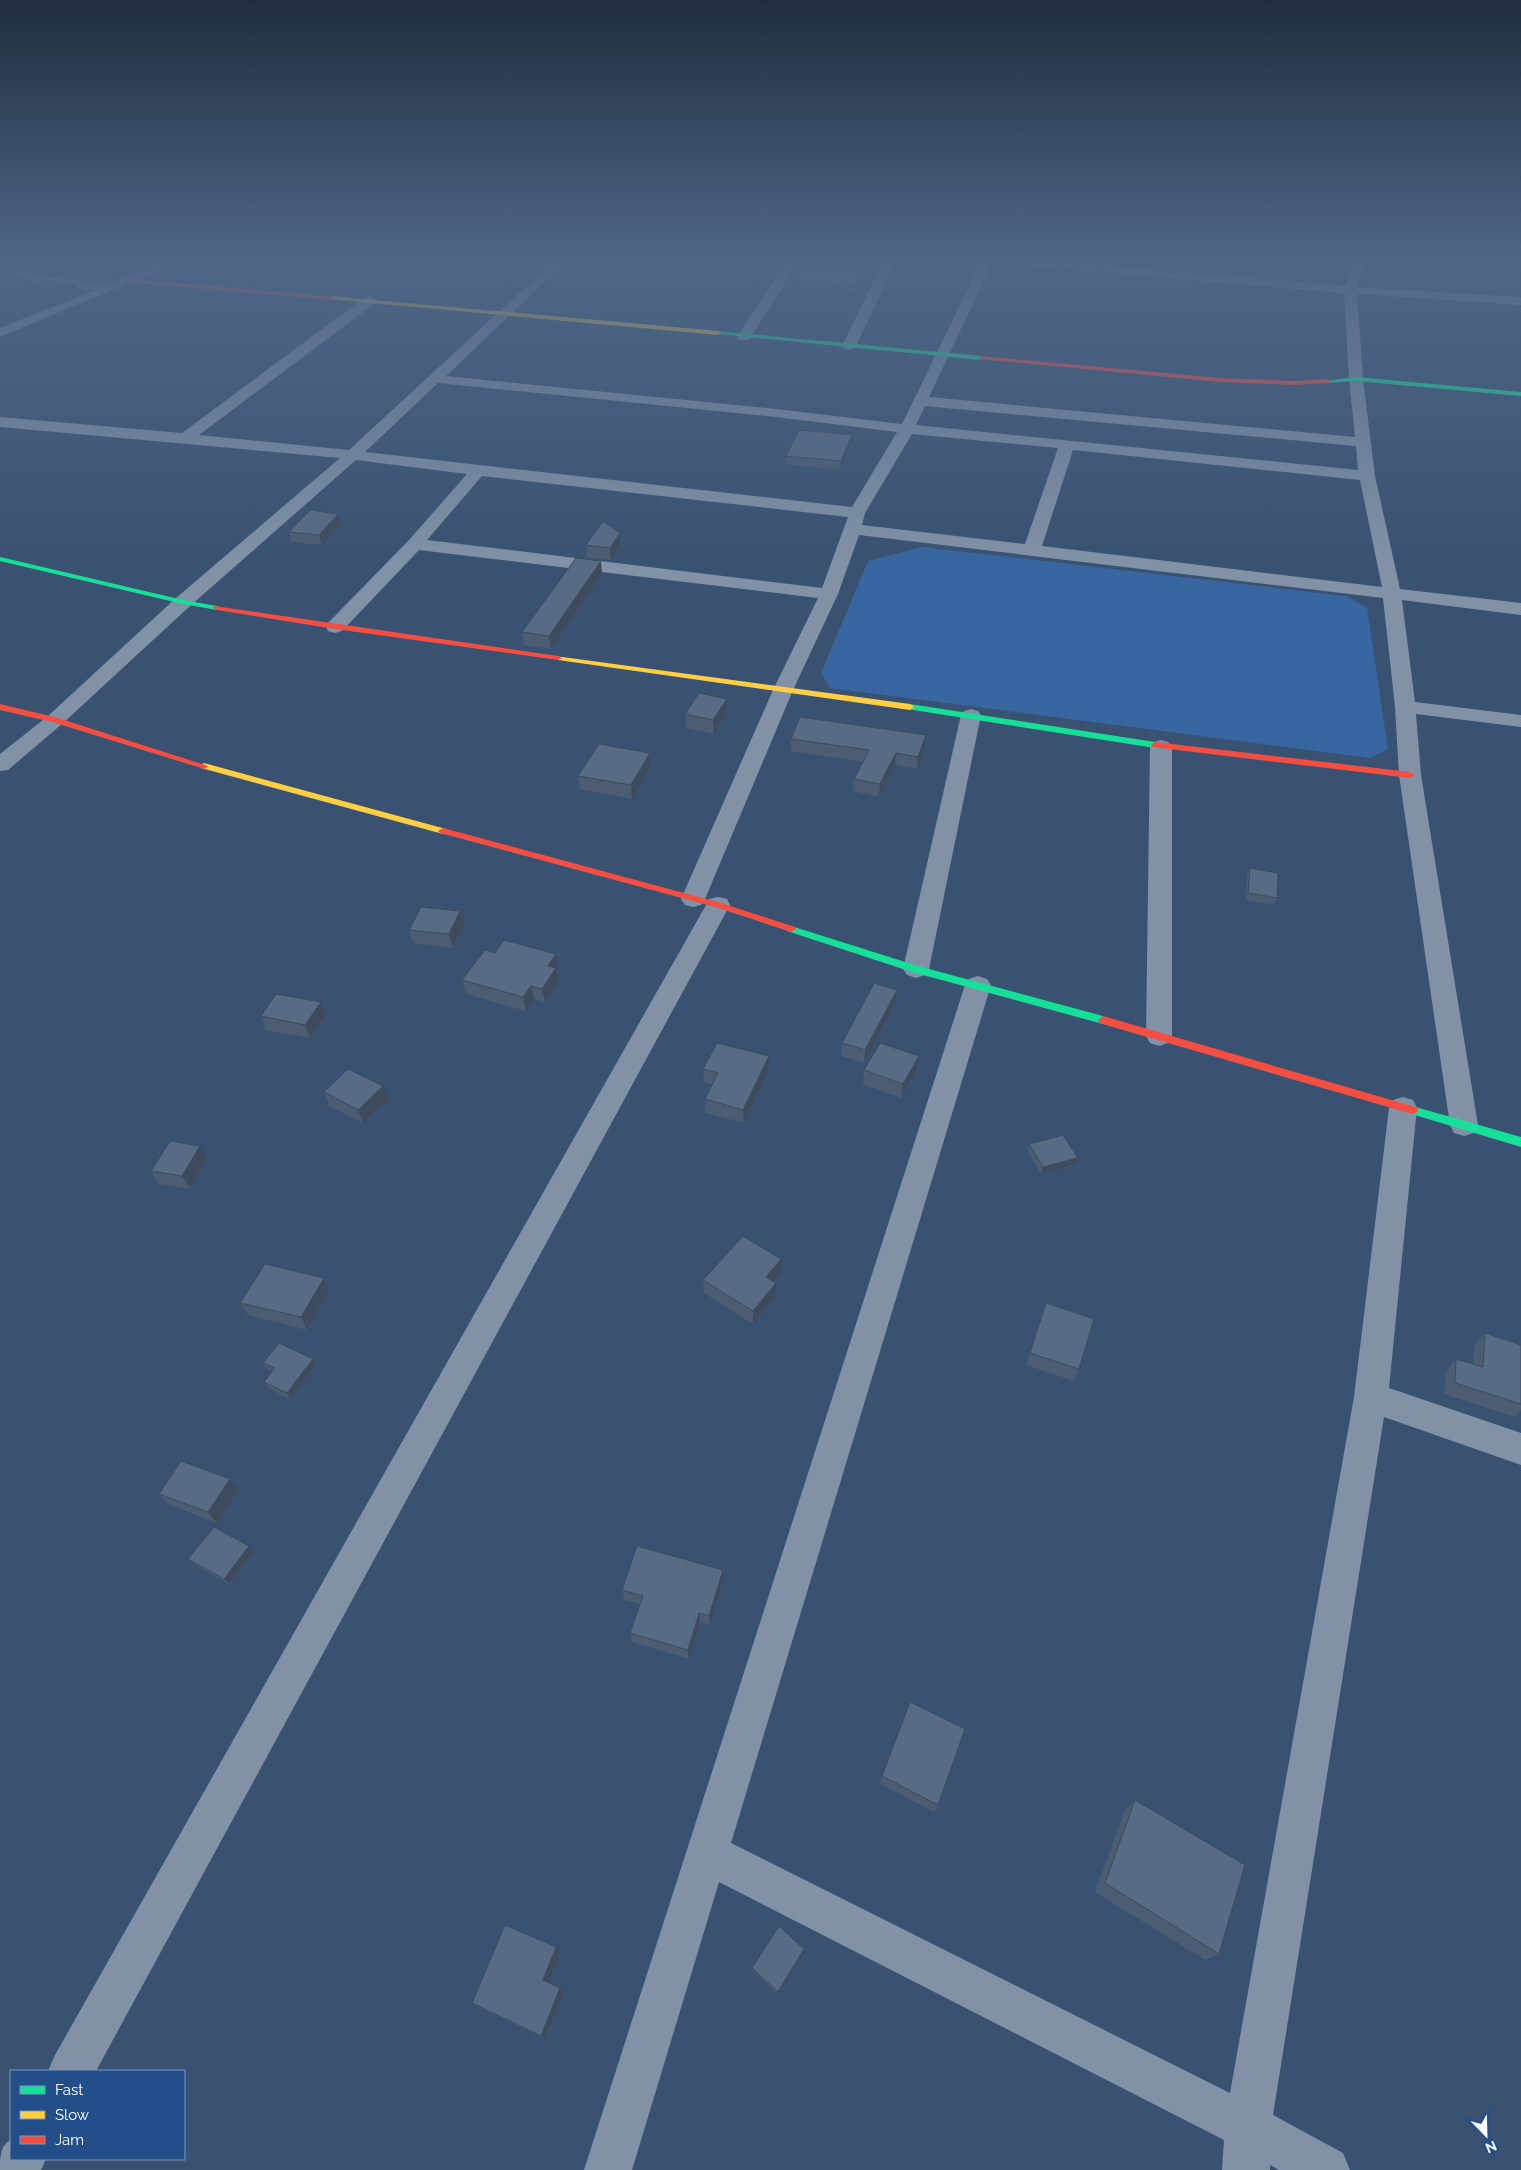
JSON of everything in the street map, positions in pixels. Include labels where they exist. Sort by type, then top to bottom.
[{"type":"street","points":[[185,438],[291,359]]},
{"type":"street","points":[[0,765],[55,720],[183,602],[353,455],[456,359]]},
{"type":"street","points":[[72,2070],[706,902],[783,690],[829,594],[855,521],[907,429],[940,359]]},
{"type":"street","points":[[998,359],[1220,380],[1295,383],[1356,378],[1521,394]]},
{"type":"street","points":[[1355,359],[1367,476],[1392,593],[1405,707],[1410,775],[1464,1125]]},
{"type":"street","points":[[436,379],[1367,476]]},
{"type":"street","points":[[920,401],[1363,442]]},
{"type":"street","points":[[0,422],[353,455],[855,521],[1032,551],[1521,609]]},
{"type":"street","points":[[1032,551],[1067,444]]},
{"type":"street","points":[[335,627],[415,544],[478,471]]},
{"type":"street","points":[[415,544],[829,594]]},
{"type":"street","points":[[0,560],[183,602],[335,627],[971,715],[1161,746],[1410,775]]},
{"type":"street","points":[[0,707],[55,720],[254,781],[706,902],[916,969],[1159,1036],[1521,1142]]},
{"type":"street","points":[[1405,707],[1521,722]]},
{"type":"street","points":[[916,969],[971,715]]},
{"type":"street","points":[[1159,1036],[1161,746]]},
{"type":"street","points":[[608,2170],[978,985]]},
{"type":"street","points":[[1246,2170],[1248,2127],[1371,1397],[1404,1108]]},
{"type":"street","points":[[1371,1397],[1521,1449]]},
{"type":"street","points":[[707,1853],[1248,2127],[1326,2170]]},
{"type":"shaded area","points":[[922,547],[1346,596],[1367,608],[1388,749],[1370,758],[830,688],[821,673],[868,561]]},
{"type":"building","points":[[799,430],[852,435],[841,461],[786,456]]},
{"type":"building","points":[[310,510],[338,514],[319,535],[289,532]]},
{"type":"building","points":[[603,521],[620,533],[610,548],[586,545]]},
{"type":"building","points":[[576,558],[601,561],[549,636],[522,632]]},
{"type":"building","points":[[699,693],[727,699],[713,720],[685,714]]},
{"type":"building","points":[[800,717],[926,735],[918,757],[896,753],[880,784],[854,779],[869,750],[791,739]]},
{"type":"building","points":[[599,744],[650,753],[631,785],[578,776]]},
{"type":"building","points":[[1250,868],[1278,873],[1277,898],[1248,893]]},
{"type":"building","points":[[421,907],[460,911],[449,934],[409,930]]},
{"type":"building","points":[[504,940],[556,954],[548,966],[556,968],[542,989],[531,986],[523,997],[462,980],[485,950],[495,953]]},
{"type":"building","points":[[874,983],[897,990],[865,1050],[842,1043]]},
{"type":"building","points":[[276,994],[321,1002],[305,1025],[261,1016]]},
{"type":"building","points":[[717,1043],[769,1056],[743,1110],[705,1099],[718,1073],[703,1069]]},
{"type":"building","points":[[880,1043],[919,1056],[903,1084],[864,1070]]},
{"type":"building","points":[[348,1069],[383,1086],[358,1110],[324,1092]]},
{"type":"building","points":[[1063,1135],[1078,1158],[1043,1167],[1029,1144]]},
{"type":"building","points":[[170,1141],[200,1146],[182,1176],[151,1171]]},
{"type":"building","points":[[743,1236],[781,1259],[766,1277],[776,1283],[753,1311],[703,1280]]},
{"type":"building","points":[[265,1264],[324,1278],[301,1317],[240,1303]]},
{"type":"building","points":[[1046,1303],[1094,1319],[1079,1369],[1030,1353]]},
{"type":"building","points":[[1485,1333],[1521,1345],[1521,1404],[1455,1383],[1456,1359],[1483,1367]]},
{"type":"building","points":[[279,1343],[313,1359],[287,1393],[264,1382],[275,1368],[263,1363]]},
{"type":"building","points":[[181,1461],[230,1479],[208,1512],[159,1494]]},
{"type":"building","points":[[214,1527],[249,1546],[224,1579],[188,1559]]},
{"type":"building","points":[[637,1546],[723,1570],[709,1616],[699,1613],[688,1650],[630,1633],[643,1596],[622,1590]]},
{"type":"building","points":[[910,1702],[965,1729],[938,1805],[882,1776]]},
{"type":"building","points":[[1135,1800],[1245,1865],[1219,1954],[1105,1883]]},
{"type":"building","points":[[505,1925],[556,1947],[543,1980],[560,1988],[541,2036],[472,2003]]},
{"type":"building","points":[[779,1926],[804,1949],[778,1992],[752,1968]]},
{"type":"traffic: fast","points":[[1328,381],[1356,379],[1521,394]]},
{"type":"traffic: fast","points":[[0,559],[183,602],[217,608]]},
{"type":"traffic: fast","points":[[910,707],[1155,745]]},
{"type":"traffic: fast","points":[[791,929],[916,969],[1103,1020]]},
{"type":"traffic: fast","points":[[1412,1110],[1521,1142]]},
{"type":"traffic: slow","points":[[558,658],[910,707]]},
{"type":"traffic: slow","points":[[204,766],[443,831]]},
{"type":"traffic: jam","points":[[995,359],[1220,380],[1295,383],[1328,381]]},
{"type":"traffic: jam","points":[[217,608],[335,627],[558,658]]},
{"type":"traffic: jam","points":[[0,707],[55,720],[204,766]]},
{"type":"traffic: jam","points":[[1155,745],[1410,775]]},
{"type":"traffic: jam","points":[[443,831],[718,905],[791,929]]},
{"type":"traffic: jam","points":[[1103,1020],[1412,1110]]}]
